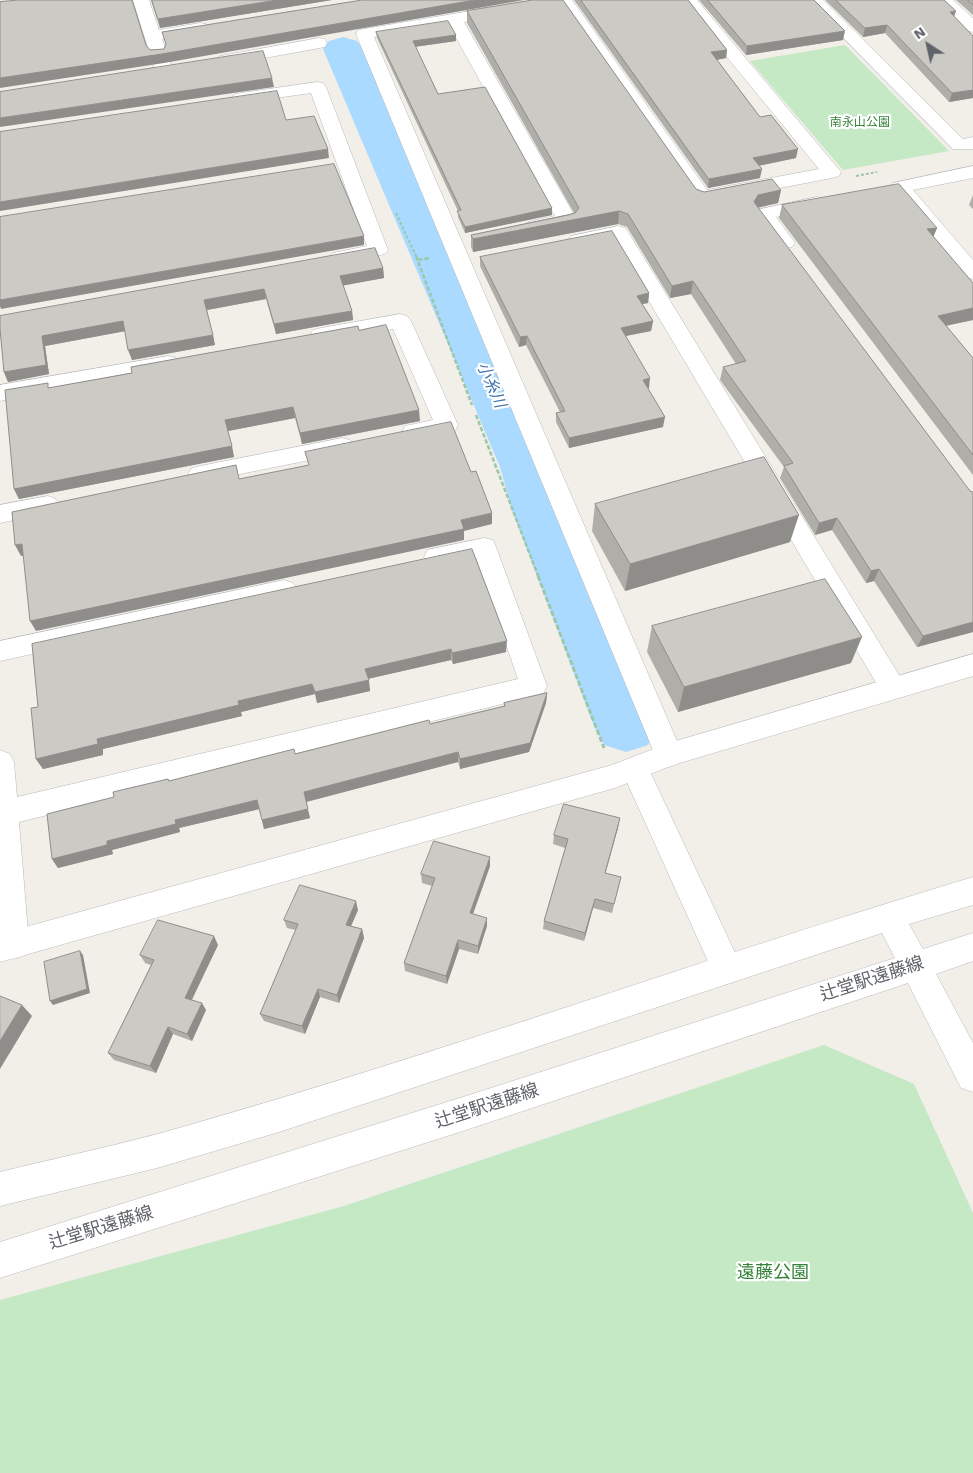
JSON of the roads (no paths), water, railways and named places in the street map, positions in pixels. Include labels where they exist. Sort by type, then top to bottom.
[{"type":"street","points":[[140,0],[164,70]]},
{"type":"street","points":[[669,755],[466,250],[364,34],[564,0],[702,197],[832,172],[688,0]]},
{"type":"street","points":[[814,0],[959,145],[973,143]]},
{"type":"street","points":[[943,0],[973,27]]},
{"type":"street","points":[[454,19],[567,220],[520,229]]},
{"type":"street","points":[[152,36],[220,25]]},
{"type":"street","points":[[213,62],[319,43]]},
{"type":"street","points":[[145,73],[184,67]]},
{"type":"street","points":[[221,101],[317,87],[378,250],[320,261]]},
{"type":"street","points":[[327,167],[346,164]]},
{"type":"street","points":[[973,172],[890,189],[973,273]]},
{"type":"street","points":[[798,261],[763,214],[841,198]]},
{"type":"street","points":[[559,244],[618,232],[893,688]]},
{"type":"street","points":[[303,338],[400,321],[447,425],[389,437]]},
{"type":"street","points":[[0,392],[186,359]]},
{"type":"street","points":[[175,479],[360,443]]},
{"type":"street","points":[[0,514],[68,500]]},
{"type":"street","points":[[4,813],[534,686],[484,547],[416,562]]},
{"type":"street","points":[[0,651],[310,584]]},
{"type":"street","points":[[0,762],[4,813],[7,946],[635,769],[669,755],[973,665]]},
{"type":"street","points":[[635,769],[727,969]]},
{"type":"street","points":[[0,1189],[177,1146],[889,916],[973,891]]},
{"type":"street","points":[[889,916],[973,1076]]},
{"type":"street","name":"辻堂駅遠藤線","points":[[0,1260],[463,1114],[914,964],[973,947]]},
{"type":"waterway","name":"小糸川","points":[[343,49],[527,467],[540,510],[626,726]]},
{"type":"park label","name":"南永山公園","points":[[860,122]]},
{"type":"park label","name":"遠藤公園","points":[[773,1273]]}]
